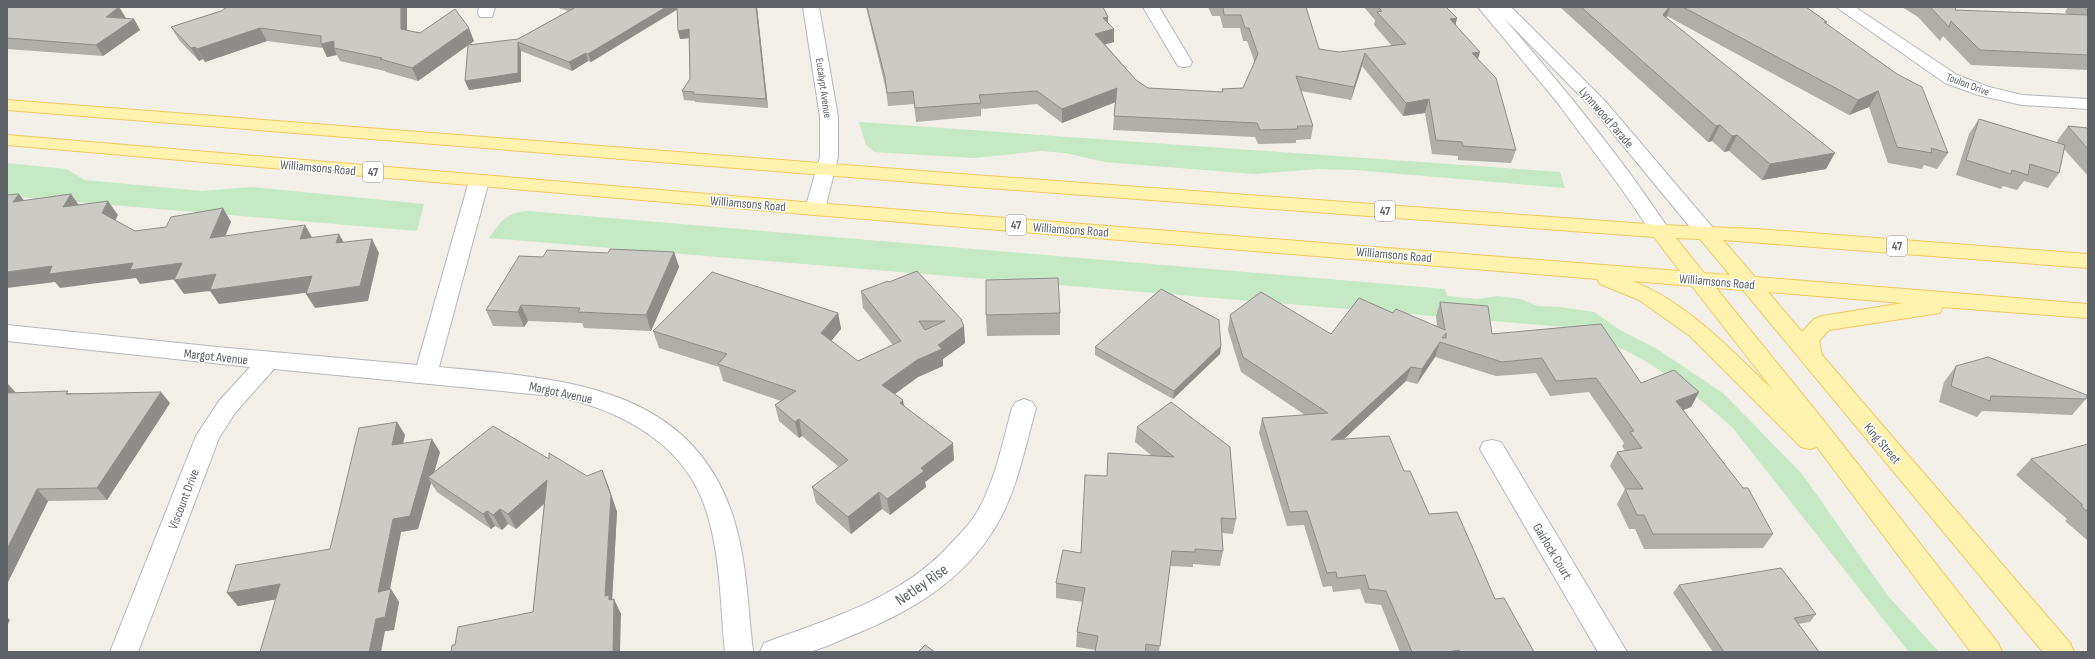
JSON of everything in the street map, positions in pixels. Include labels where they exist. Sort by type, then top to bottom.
[{"type":"main road","name":"47","points":[[7,105],[826,169],[2088,261]]},
{"type":"main road","name":"Williamsons Road","points":[[7,140],[815,209],[2088,311]]},
{"type":"main road","points":[[1660,231],[1697,280],[1812,422],[1988,652]]},
{"type":"main road","name":"King Street","points":[[1706,233],[2060,652]]},
{"type":"main road","points":[[1584,270],[1648,294],[1698,331],[1794,424],[1875,506]]},
{"type":"main road","points":[[1811,358],[1808,339],[1822,324],[1890,312],[1991,303]]},
{"type":"street","name":"Eucalypt Avenue","points":[[811,7],[829,117],[829,157],[815,209]]},
{"type":"street","points":[[1151,7],[1184,62]]},
{"type":"street","name":"Lynnwood Parade","points":[[1486,7],[1563,98],[1629,185],[1660,231]]},
{"type":"street","name":"Lynnwood Parade","points":[[1502,7],[1599,105],[1706,233]]},
{"type":"street","name":"Toulon Drive","points":[[1844,7],[1951,79],[1984,91],[2022,100],[2088,104]]},
{"type":"street","points":[[426,374],[480,181]]},
{"type":"street","name":"Margot Avenue","points":[[7,334],[268,361],[426,374],[538,386],[588,395],[633,413],[663,432],[689,457],[708,484],[721,515],[729,556],[739,652]]},
{"type":"street","name":"Viscount Drive","points":[[124,652],[208,436],[227,407],[268,361]]},
{"type":"street","name":"Netley Rise","points":[[774,652],[878,612],[935,579],[958,558],[988,516],[1005,475],[1024,408]]},
{"type":"street","name":"Gairlock Court","points":[[1492,449],[1613,652]]},
{"type":"green space","points":[[859,122],[1560,172],[1565,188],[1355,170],[1318,169],[1254,174],[1105,162],[1065,153],[1041,151],[974,158],[874,152],[866,145]]},
{"type":"green space","points":[[7,163],[66,169],[85,180],[202,191],[251,187],[424,204],[417,231],[7,196]]},
{"type":"green space","points":[[528,211],[1445,289],[1447,296],[1477,299],[1498,296],[1520,299],[1538,306],[1560,307],[1594,312],[1620,330],[1657,349],[1723,393],[1802,474],[1888,596],[1939,652],[1909,652],[1732,427],[1713,410],[1675,380],[1635,355],[1590,335],[1566,327],[489,238],[497,227],[509,216]]},
{"type":"building","points":[[7,7],[119,7],[106,17],[134,19],[96,45],[7,38]]},
{"type":"building","points":[[227,7],[401,7],[401,29],[420,33],[455,9],[469,28],[412,68],[380,59],[382,58],[334,48],[334,41],[321,44],[321,36],[260,28],[197,49],[195,47],[191,48],[171,27],[221,11]]},
{"type":"building","points":[[576,7],[666,7],[588,54],[586,53],[569,62],[518,42],[518,73],[465,81],[468,45],[518,39]]},
{"type":"building","points":[[677,7],[756,7],[766,99],[693,94],[694,92],[682,91],[690,79],[689,29],[678,31]]},
{"type":"building","points":[[867,7],[1103,7],[1108,17],[1103,18],[1114,29],[1095,34],[1136,80],[1148,88],[1223,92],[1222,89],[1243,88],[1258,54],[1249,28],[1245,28],[1241,15],[1224,15],[1223,7],[1306,7],[1319,49],[1339,52],[1406,44],[1377,12],[1382,11],[1378,7],[1446,7],[1457,18],[1450,19],[1480,52],[1472,53],[1496,78],[1516,150],[1463,146],[1462,142],[1436,140],[1429,99],[1406,103],[1365,53],[1354,87],[1296,76],[1313,126],[1297,126],[1298,129],[1260,130],[1257,123],[1114,116],[1117,88],[1062,109],[1037,91],[979,95],[981,103],[915,108],[913,91],[887,93],[885,77]]},
{"type":"building","points":[[1581,7],[1669,7],[1663,15],[1835,153],[1770,164],[1737,135],[1732,136],[1720,125],[1716,126]]},
{"type":"building","points":[[1683,7],[1806,7],[1827,22],[1824,22],[1897,74],[1922,87],[1948,153],[1931,148],[1932,153],[1897,147],[1878,91],[1858,100]]},
{"type":"building","points":[[1930,7],[1956,7],[1955,10],[2088,15],[2088,55],[1980,50],[1951,21],[1949,27]]},
{"type":"building","points":[[1979,119],[2065,145],[2059,173],[2030,164],[2028,175],[2012,170],[2011,174],[1966,160]]},
{"type":"building","points":[[2068,126],[2088,128],[2088,149]]},
{"type":"building","points":[[19,194],[13,202],[71,194],[63,207],[108,201],[102,213],[135,231],[166,227],[171,217],[223,208],[210,238],[305,225],[300,239],[339,234],[336,243],[372,239],[360,286],[306,294],[312,276],[210,290],[216,274],[174,280],[182,263],[130,270],[133,263],[49,274],[52,266],[7,272],[7,195]]},
{"type":"building","points":[[610,249],[674,252],[646,315],[578,312],[580,308],[521,305],[518,312],[486,310],[519,256],[543,257],[547,250],[608,253]]},
{"type":"building","points":[[917,271],[962,320],[964,326],[938,345],[942,349],[917,360],[882,385],[903,400],[900,403],[953,443],[921,468],[924,471],[887,499],[879,492],[848,517],[812,487],[848,460],[799,419],[795,422],[775,405],[796,391],[718,364],[727,354],[653,331],[712,272],[838,313],[821,333],[858,361],[901,341],[861,291],[888,281],[889,282]],"holes":[[[919,321],[945,321],[925,330]]]},
{"type":"building","points":[[1058,278],[1060,313],[986,315],[986,280]]},
{"type":"building","points":[[1161,289],[1219,320],[1221,346],[1174,391],[1095,347]]},
{"type":"building","points":[[1261,292],[1331,334],[1359,298],[1393,313],[1396,309],[1445,330],[1440,302],[1488,306],[1492,334],[1601,324],[1641,383],[1674,370],[1699,392],[1676,401],[1743,488],[1748,488],[1773,534],[1653,534],[1644,515],[1637,515],[1625,489],[1643,489],[1617,452],[1642,448],[1630,432],[1634,431],[1596,378],[1556,381],[1542,358],[1502,362],[1440,342],[1422,369],[1411,367],[1331,440],[1389,436],[1404,471],[1410,471],[1429,514],[1457,512],[1495,599],[1504,598],[1534,652],[1460,652],[1459,650],[1447,652],[1412,652],[1386,591],[1369,589],[1365,575],[1337,578],[1336,572],[1327,573],[1307,511],[1290,512],[1262,418],[1328,413],[1243,357],[1230,315]]},
{"type":"building","points":[[1988,357],[2087,395],[2086,399],[1991,396],[1990,401],[1951,386],[1956,366]]},
{"type":"building","points":[[68,391],[66,394],[161,392],[97,488],[37,489],[7,549],[7,393]]},
{"type":"building","points":[[1171,402],[1230,447],[1236,519],[1221,518],[1223,551],[1195,549],[1195,552],[1172,551],[1160,646],[1146,644],[1145,652],[1095,652],[1098,636],[1077,632],[1085,588],[1056,583],[1063,550],[1081,553],[1085,475],[1107,476],[1108,453],[1174,457],[1137,427]]},
{"type":"building","points":[[397,422],[392,445],[432,439],[410,516],[393,519],[378,592],[391,589],[385,617],[376,619],[369,652],[260,652],[280,584],[227,593],[236,565],[330,549],[359,428]]},
{"type":"building","points":[[493,426],[549,459],[549,453],[587,476],[602,470],[611,496],[605,596],[609,595],[609,600],[614,599],[613,652],[451,652],[452,645],[455,645],[458,627],[533,612],[547,480],[508,514],[500,509],[493,515],[487,511],[483,514],[428,477]]},
{"type":"building","points":[[2088,444],[2088,512],[2081,506],[2083,505],[2031,459]]},
{"type":"building","points":[[1781,568],[1816,614],[1794,618],[1819,652],[1724,652],[1679,585]]},
{"type":"building","points":[[925,645],[935,652],[918,652]]}]
